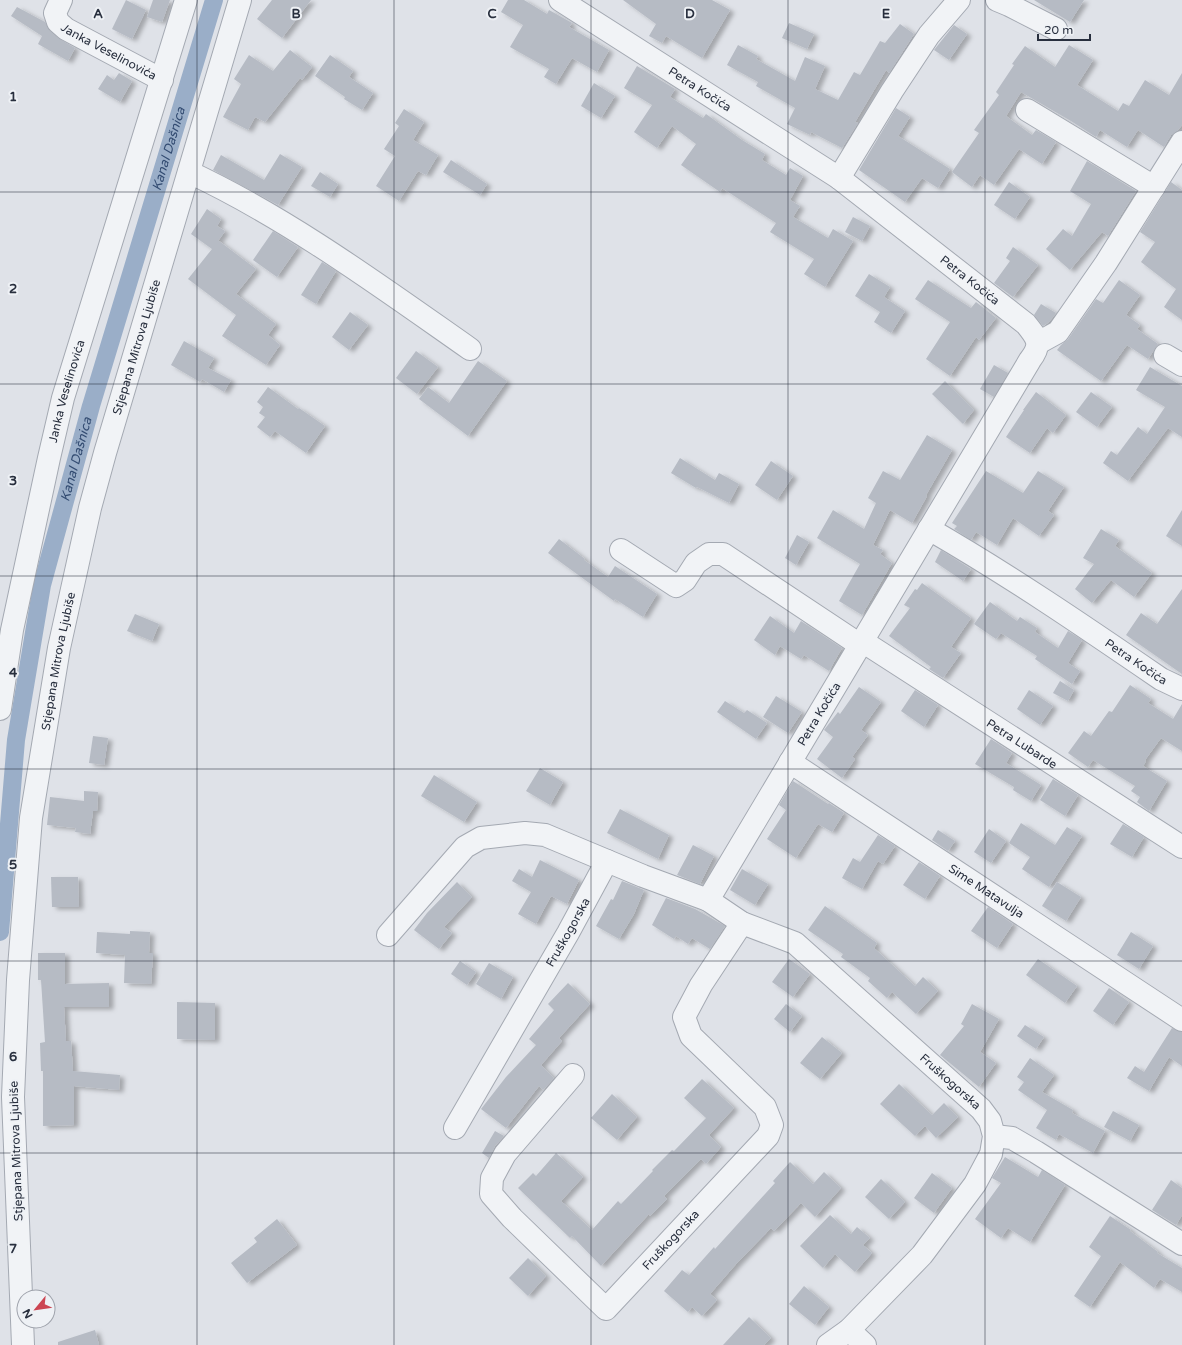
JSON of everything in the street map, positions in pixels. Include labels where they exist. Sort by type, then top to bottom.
[{"type":"street","name":"Janka Veselinovića","points":[[61,0],[55,13],[58,22],[66,29],[162,80]]},
{"type":"street","name":"Janka Veselinovića","points":[[0,709],[12,630],[63,398],[186,0]]},
{"type":"street","name":"Stjepana Mitrova Ljubiše","points":[[23,1345],[13,1097],[18,980],[31,818],[59,648],[90,508],[107,445],[240,0]]},
{"type":"street","name":"Petra Kočića","points":[[560,0],[839,178],[1026,324],[1033,332],[1038,342],[1037,351],[1030,360],[708,900]]},
{"type":"street","points":[[839,178],[929,35],[959,0]]},
{"type":"street","points":[[997,0],[1056,28]]},
{"type":"street","points":[[1027,110],[1154,187]]},
{"type":"street","points":[[1038,342],[1058,332],[1106,263],[1182,142]]},
{"type":"street","points":[[189,172],[259,208],[361,273],[470,349]]},
{"type":"street","name":"Petra Kočića","points":[[929,529],[971,553],[1161,679],[1182,689]]},
{"type":"street","name":"Petra Lubarde","points":[[621,550],[676,586],[685,580],[696,563],[709,554],[723,554],[1182,847]]},
{"type":"street","name":"Sime Matavulja","points":[[790,762],[1182,1020]]},
{"type":"street","name":"Fruškogorska","points":[[388,935],[465,847],[481,838],[525,833],[545,835],[643,876],[708,900],[742,923],[795,943],[981,1109],[990,1122],[994,1136]]},
{"type":"street","name":"Fruškogorska","points":[[455,1128],[568,933],[607,861]]},
{"type":"street","name":"Fruškogorska","points":[[573,1075],[505,1154],[492,1178],[491,1194],[512,1218],[606,1309],[768,1136],[772,1125],[765,1107],[691,1036],[684,1017],[701,985],[742,923]]},
{"type":"street","points":[[828,1345],[849,1330],[922,1255],[971,1190],[991,1154],[994,1136],[1012,1138],[1182,1244]]},
{"type":"street","points":[[849,1330],[864,1345]]},
{"type":"building","points":[[126,0],[146,10],[132,39],[112,29]]},
{"type":"building","points":[[153,0],[170,0],[162,22],[147,17]]},
{"type":"building","points":[[272,0],[311,0],[282,38],[257,19]]},
{"type":"building","points":[[508,0],[524,0],[547,14],[549,10],[572,23],[569,27],[609,50],[597,72],[572,58],[556,84],[544,77],[549,69],[510,47],[523,25],[501,12]]},
{"type":"building","points":[[623,0],[712,0],[730,10],[702,58],[666,36],[662,43],[649,36],[656,24]]},
{"type":"building","points":[[1034,0],[1084,0],[1070,22]]},
{"type":"building","points":[[17,7],[45,22],[50,31],[58,38],[75,48],[68,61],[38,44],[42,36],[11,16]]},
{"type":"building","points":[[789,23],[814,34],[807,49],[782,38]]},
{"type":"building","points":[[900,24],[914,34],[889,73],[886,70],[855,122],[858,123],[842,148],[811,132],[810,135],[787,124],[795,108],[756,86],[758,82],[727,65],[738,45],[758,56],[756,59],[795,81],[805,57],[825,66],[815,89],[838,100],[854,72],[860,75],[880,41],[885,43]]},
{"type":"building","points":[[954,25],[967,34],[949,60],[934,50]]},
{"type":"building","points":[[1069,45],[1093,60],[1077,85],[1118,111],[1123,103],[1129,106],[1145,80],[1169,95],[1182,73],[1182,125],[1171,135],[1164,147],[1138,130],[1127,147],[1100,130],[1096,137],[1021,92],[1006,116],[1032,135],[1036,130],[1056,142],[1042,164],[1019,149],[994,185],[980,175],[972,187],[952,172],[979,133],[974,130],[999,95],[996,92],[1014,65],[1012,64],[1025,46],[1055,67]]},
{"type":"building","points":[[290,50],[312,67],[302,80],[300,78],[265,122],[255,117],[248,130],[223,117],[241,84],[234,79],[249,55],[273,71]]},
{"type":"building","points":[[330,55],[353,71],[349,77],[373,93],[362,110],[344,99],[345,97],[315,76]]},
{"type":"building","points":[[637,66],[675,89],[670,97],[703,118],[706,114],[742,140],[765,154],[762,160],[786,175],[790,168],[803,176],[790,200],[800,206],[793,217],[828,238],[833,229],[853,241],[825,287],[804,274],[814,259],[770,232],[776,223],[722,188],[720,192],[681,165],[696,144],[672,126],[657,148],[634,132],[652,105],[624,88]]},
{"type":"building","points":[[119,73],[132,81],[120,102],[98,89],[107,75],[114,80]]},
{"type":"building","points":[[594,83],[615,96],[601,118],[581,106]]},
{"type":"building","points":[[896,108],[910,117],[898,136],[950,169],[938,188],[922,178],[905,202],[859,170]]},
{"type":"building","points":[[404,109],[424,122],[413,140],[438,155],[426,175],[418,171],[399,201],[376,186],[395,156],[384,149],[399,126],[395,123]]},
{"type":"building","points":[[280,154],[302,167],[278,205],[213,170],[221,155],[264,180]]},
{"type":"building","points":[[451,160],[487,184],[480,195],[443,172]]},
{"type":"building","points":[[1087,161],[1136,191],[1108,236],[1102,232],[1070,270],[1046,249],[1063,229],[1072,236],[1091,204],[1070,191]]},
{"type":"building","points":[[320,172],[338,184],[330,197],[311,186]]},
{"type":"building","points":[[1009,182],[1030,197],[1015,219],[994,205]]},
{"type":"building","points":[[1171,182],[1182,190],[1182,320],[1164,307],[1176,289],[1141,262],[1155,242],[1140,232]]},
{"type":"building","points":[[207,209],[221,219],[217,226],[225,231],[218,241],[256,269],[236,294],[276,324],[268,335],[280,345],[266,365],[222,336],[236,315],[188,279],[212,249],[191,234]]},
{"type":"building","points":[[853,217],[870,226],[862,241],[845,232]]},
{"type":"building","points":[[273,231],[298,247],[277,277],[253,260]]},
{"type":"building","points":[[1013,247],[1038,265],[1013,297],[994,283],[1010,261],[1006,258]]},
{"type":"building","points":[[322,262],[336,271],[316,304],[301,295]]},
{"type":"building","points":[[869,274],[890,287],[884,297],[905,311],[891,333],[874,322],[880,312],[855,296]]},
{"type":"building","points":[[928,280],[971,308],[976,302],[996,318],[979,340],[976,337],[950,376],[926,359],[950,322],[915,299]]},
{"type":"building","points":[[1119,280],[1140,295],[1126,315],[1140,325],[1137,329],[1158,344],[1148,359],[1127,345],[1101,381],[1057,350],[1068,339],[1096,299],[1103,303]]},
{"type":"building","points":[[1041,304],[1056,313],[1049,322],[1043,326],[1034,315]]},
{"type":"building","points":[[350,312],[368,325],[349,350],[332,337]]},
{"type":"building","points":[[184,341],[214,358],[208,368],[231,380],[224,392],[202,379],[200,382],[171,365]]},
{"type":"building","points":[[416,351],[438,367],[417,394],[396,378]]},
{"type":"building","points":[[478,361],[507,381],[468,436],[419,399],[428,387],[449,403]]},
{"type":"building","points":[[994,365],[1008,373],[994,397],[980,389]]},
{"type":"building","points":[[1150,367],[1182,386],[1182,437],[1168,428],[1128,481],[1103,463],[1111,451],[1117,455],[1138,427],[1147,434],[1165,407],[1136,390]]},
{"type":"building","points":[[945,381],[974,410],[963,424],[932,394]]},
{"type":"building","points":[[268,387],[298,409],[299,408],[325,426],[306,453],[275,431],[270,437],[257,427],[265,417],[259,413],[263,407],[257,402]]},
{"type":"building","points":[[1036,392],[1066,415],[1053,433],[1047,428],[1030,453],[1006,437]]},
{"type":"building","points":[[1091,392],[1112,407],[1097,427],[1076,412]]},
{"type":"building","points":[[927,435],[952,450],[912,523],[890,510],[873,545],[883,550],[880,554],[892,563],[862,615],[839,601],[860,564],[817,538],[833,510],[864,529],[876,503],[868,498],[883,471],[900,480]]},
{"type":"building","points":[[680,458],[715,480],[719,473],[739,484],[729,503],[697,487],[696,488],[671,473]]},
{"type":"building","points":[[771,461],[793,476],[777,500],[755,485]]},
{"type":"building","points":[[986,471],[1023,493],[1038,471],[1064,487],[1048,511],[1054,515],[1039,536],[1013,518],[997,545],[976,532],[971,540],[954,529],[957,526],[952,523]]},
{"type":"building","points":[[1182,510],[1182,546],[1166,536]]},
{"type":"building","points":[[1101,529],[1119,540],[1115,546],[1152,573],[1134,597],[1111,580],[1092,603],[1075,589],[1094,564],[1083,558]]},
{"type":"building","points":[[797,535],[809,542],[796,565],[785,558]]},
{"type":"building","points":[[559,539],[585,559],[584,560],[608,577],[615,566],[657,594],[643,617],[615,599],[614,601],[548,553]]},
{"type":"building","points":[[941,550],[971,569],[963,581],[935,562]]},
{"type":"building","points":[[922,583],[971,618],[951,647],[961,653],[943,678],[929,669],[931,667],[889,636],[910,608],[904,605],[915,589],[917,590]]},
{"type":"building","points":[[1182,589],[1182,674],[1126,635],[1141,613],[1157,624]]},
{"type":"building","points":[[990,602],[1017,621],[1020,617],[1037,628],[1035,632],[1058,648],[1068,631],[1082,640],[1068,663],[1080,671],[1072,684],[1035,659],[1037,656],[1001,633],[996,639],[974,624]]},
{"type":"building","points":[[135,614],[159,624],[152,641],[127,631]]},
{"type":"building","points":[[770,616],[794,633],[801,621],[842,648],[829,671],[804,655],[801,659],[780,646],[775,655],[754,640]]},
{"type":"building","points":[[1060,681],[1074,690],[1068,701],[1053,693]]},
{"type":"building","points":[[1130,685],[1151,699],[1148,703],[1173,719],[1182,704],[1182,751],[1161,738],[1145,760],[1146,761],[1143,766],[1167,781],[1149,811],[1137,802],[1140,797],[1131,791],[1135,786],[1093,760],[1088,767],[1068,753],[1084,731],[1091,736],[1109,711],[1112,712]]},
{"type":"building","points":[[859,687],[881,702],[861,730],[868,735],[852,757],[855,759],[842,778],[817,759],[833,737],[824,730],[838,712],[840,714]]},
{"type":"building","points":[[915,690],[938,705],[924,727],[901,711]]},
{"type":"building","points":[[1029,690],[1053,706],[1040,725],[1017,709]]},
{"type":"building","points":[[776,696],[802,712],[788,733],[763,717]]},
{"type":"building","points":[[725,701],[744,713],[747,710],[767,723],[756,739],[717,712]]},
{"type":"building","points":[[93,736],[108,738],[104,765],[89,763]]},
{"type":"building","points":[[991,739],[1012,753],[1006,763],[1041,785],[1031,801],[1013,790],[1014,787],[975,764]]},
{"type":"building","points":[[540,768],[563,782],[550,805],[526,791]]},
{"type":"building","points":[[434,775],[477,802],[464,822],[421,796]]},
{"type":"building","points":[[1053,779],[1078,795],[1065,816],[1040,800]]},
{"type":"building","points":[[793,781],[844,813],[832,832],[818,824],[796,858],[767,839],[786,810],[779,805]]},
{"type":"building","points":[[84,791],[98,792],[97,811],[93,811],[90,834],[75,832],[76,828],[47,825],[50,797],[84,801]]},
{"type":"building","points":[[620,809],[669,835],[658,859],[607,833]]},
{"type":"building","points":[[1021,823],[1055,845],[1067,827],[1082,836],[1049,887],[1022,869],[1030,857],[1009,843]]},
{"type":"building","points":[[1123,824],[1144,837],[1132,857],[1110,844]]},
{"type":"building","points":[[989,829],[1006,841],[991,863],[974,852]]},
{"type":"building","points":[[938,830],[955,841],[948,851],[932,840]]},
{"type":"building","points":[[878,835],[895,846],[883,864],[878,861],[862,889],[842,878],[853,858],[860,862]]},
{"type":"building","points":[[693,845],[714,856],[700,884],[677,875]]},
{"type":"building","points":[[540,860],[579,880],[567,904],[551,896],[536,924],[518,914],[531,892],[512,881],[519,869],[532,877]]},
{"type":"building","points":[[919,862],[940,876],[925,899],[903,885]]},
{"type":"building","points":[[742,869],[768,884],[755,905],[730,890]]},
{"type":"building","points":[[51,877],[78,877],[79,907],[52,907]]},
{"type":"building","points":[[622,881],[644,890],[634,914],[619,939],[596,926],[611,899],[613,900]]},
{"type":"building","points":[[457,882],[472,897],[444,927],[452,933],[439,949],[414,930],[427,913]]},
{"type":"building","points":[[1057,882],[1081,897],[1066,921],[1042,906]]},
{"type":"building","points":[[666,898],[695,909],[725,926],[710,949],[692,938],[688,944],[676,936],[674,939],[652,925]]},
{"type":"building","points":[[825,906],[877,943],[874,948],[915,986],[923,977],[938,991],[916,1014],[892,992],[887,998],[868,981],[870,978],[841,957],[843,954],[808,930]]},
{"type":"building","points":[[988,907],[1013,924],[997,948],[971,931]]},
{"type":"building","points":[[130,931],[150,932],[149,953],[153,953],[151,984],[124,983],[125,955],[96,953],[97,932],[130,934]]},
{"type":"building","points":[[1131,932],[1153,946],[1139,969],[1117,955]]},
{"type":"building","points":[[38,953],[65,953],[65,984],[109,983],[109,1007],[64,1007],[66,1041],[71,1041],[73,1071],[120,1075],[119,1090],[74,1086],[74,1125],[43,1126],[43,1071],[41,1071],[40,1043],[45,1042],[41,980],[38,980]]},
{"type":"building","points":[[789,959],[810,974],[793,997],[772,982]]},
{"type":"building","points":[[1038,959],[1077,986],[1065,1003],[1026,975]]},
{"type":"building","points":[[460,961],[476,972],[467,985],[451,974]]},
{"type":"building","points":[[489,963],[513,977],[501,999],[476,984]]},
{"type":"building","points":[[568,983],[590,1004],[559,1038],[562,1041],[541,1065],[554,1078],[543,1090],[539,1086],[506,1128],[481,1109],[506,1077],[536,1045],[529,1039],[554,1010],[548,1004]]},
{"type":"building","points":[[1109,988],[1129,1002],[1113,1025],[1093,1011]]},
{"type":"building","points":[[177,1002],[215,1003],[215,1040],[177,1039]]},
{"type":"building","points":[[786,1004],[802,1016],[790,1032],[774,1019]]},
{"type":"building","points":[[972,1004],[999,1019],[980,1052],[996,1063],[979,1087],[940,1055],[964,1026],[961,1024]]},
{"type":"building","points":[[1025,1025],[1044,1037],[1036,1049],[1017,1036]]},
{"type":"building","points":[[1172,1028],[1182,1032],[1182,1066],[1169,1057],[1149,1091],[1127,1078],[1135,1066],[1144,1072]]},
{"type":"building","points":[[822,1037],[842,1053],[820,1079],[800,1063]]},
{"type":"building","points":[[1030,1058],[1054,1075],[1042,1092],[1073,1110],[1072,1113],[1105,1131],[1093,1153],[1059,1134],[1056,1140],[1036,1128],[1047,1110],[1018,1090],[1024,1082],[1017,1077]]},
{"type":"building","points":[[702,1079],[734,1108],[709,1135],[721,1147],[706,1164],[701,1159],[664,1196],[667,1199],[650,1216],[649,1214],[601,1266],[572,1236],[570,1238],[518,1188],[533,1173],[536,1176],[556,1153],[583,1177],[561,1201],[592,1230],[618,1201],[621,1204],[653,1171],[652,1170],[672,1150],[674,1151],[706,1118],[684,1098]]},
{"type":"building","points":[[899,1084],[932,1115],[944,1103],[958,1117],[936,1138],[925,1126],[915,1136],[880,1104]]},
{"type":"building","points":[[612,1094],[637,1117],[617,1140],[591,1118]]},
{"type":"building","points":[[1113,1111],[1139,1125],[1130,1141],[1104,1127]]},
{"type":"building","points":[[495,1131],[504,1136],[495,1146],[489,1158],[482,1153]]},
{"type":"building","points":[[1005,1157],[1038,1177],[1042,1170],[1065,1185],[1030,1242],[1008,1228],[1001,1238],[975,1219],[1001,1183],[992,1178]]},
{"type":"building","points":[[790,1162],[813,1184],[824,1172],[841,1188],[815,1217],[801,1203],[774,1231],[771,1228],[736,1264],[710,1294],[717,1300],[702,1316],[692,1307],[688,1312],[664,1291],[682,1270],[689,1275],[714,1247],[715,1249],[775,1183],[773,1181]]},
{"type":"building","points":[[932,1173],[952,1188],[934,1213],[914,1198]]},
{"type":"building","points":[[881,1179],[905,1202],[889,1219],[865,1197]]},
{"type":"building","points":[[1171,1180],[1182,1188],[1182,1215],[1176,1225],[1152,1210]]},
{"type":"building","points":[[830,1215],[851,1234],[857,1227],[870,1238],[863,1245],[872,1253],[855,1272],[835,1254],[823,1268],[800,1246]]},
{"type":"building","points":[[1110,1216],[1131,1230],[1130,1231],[1158,1252],[1157,1253],[1182,1268],[1182,1292],[1160,1279],[1154,1288],[1120,1262],[1090,1307],[1074,1296],[1101,1256],[1089,1247]]},
{"type":"building","points":[[277,1219],[297,1245],[247,1283],[231,1263],[257,1242],[254,1238]]},
{"type":"building","points":[[528,1258],[546,1276],[528,1296],[509,1278]]},
{"type":"building","points":[[804,1286],[829,1307],[815,1325],[789,1304]]},
{"type":"building","points":[[749,1317],[771,1338],[764,1345],[723,1345]]},
{"type":"building","points":[[95,1330],[99,1345],[58,1345],[58,1342]]},
{"type":"waterway","name":"Kanal Dašnica","points":[[0,932],[16,740],[42,585],[91,406],[214,0]]}]
